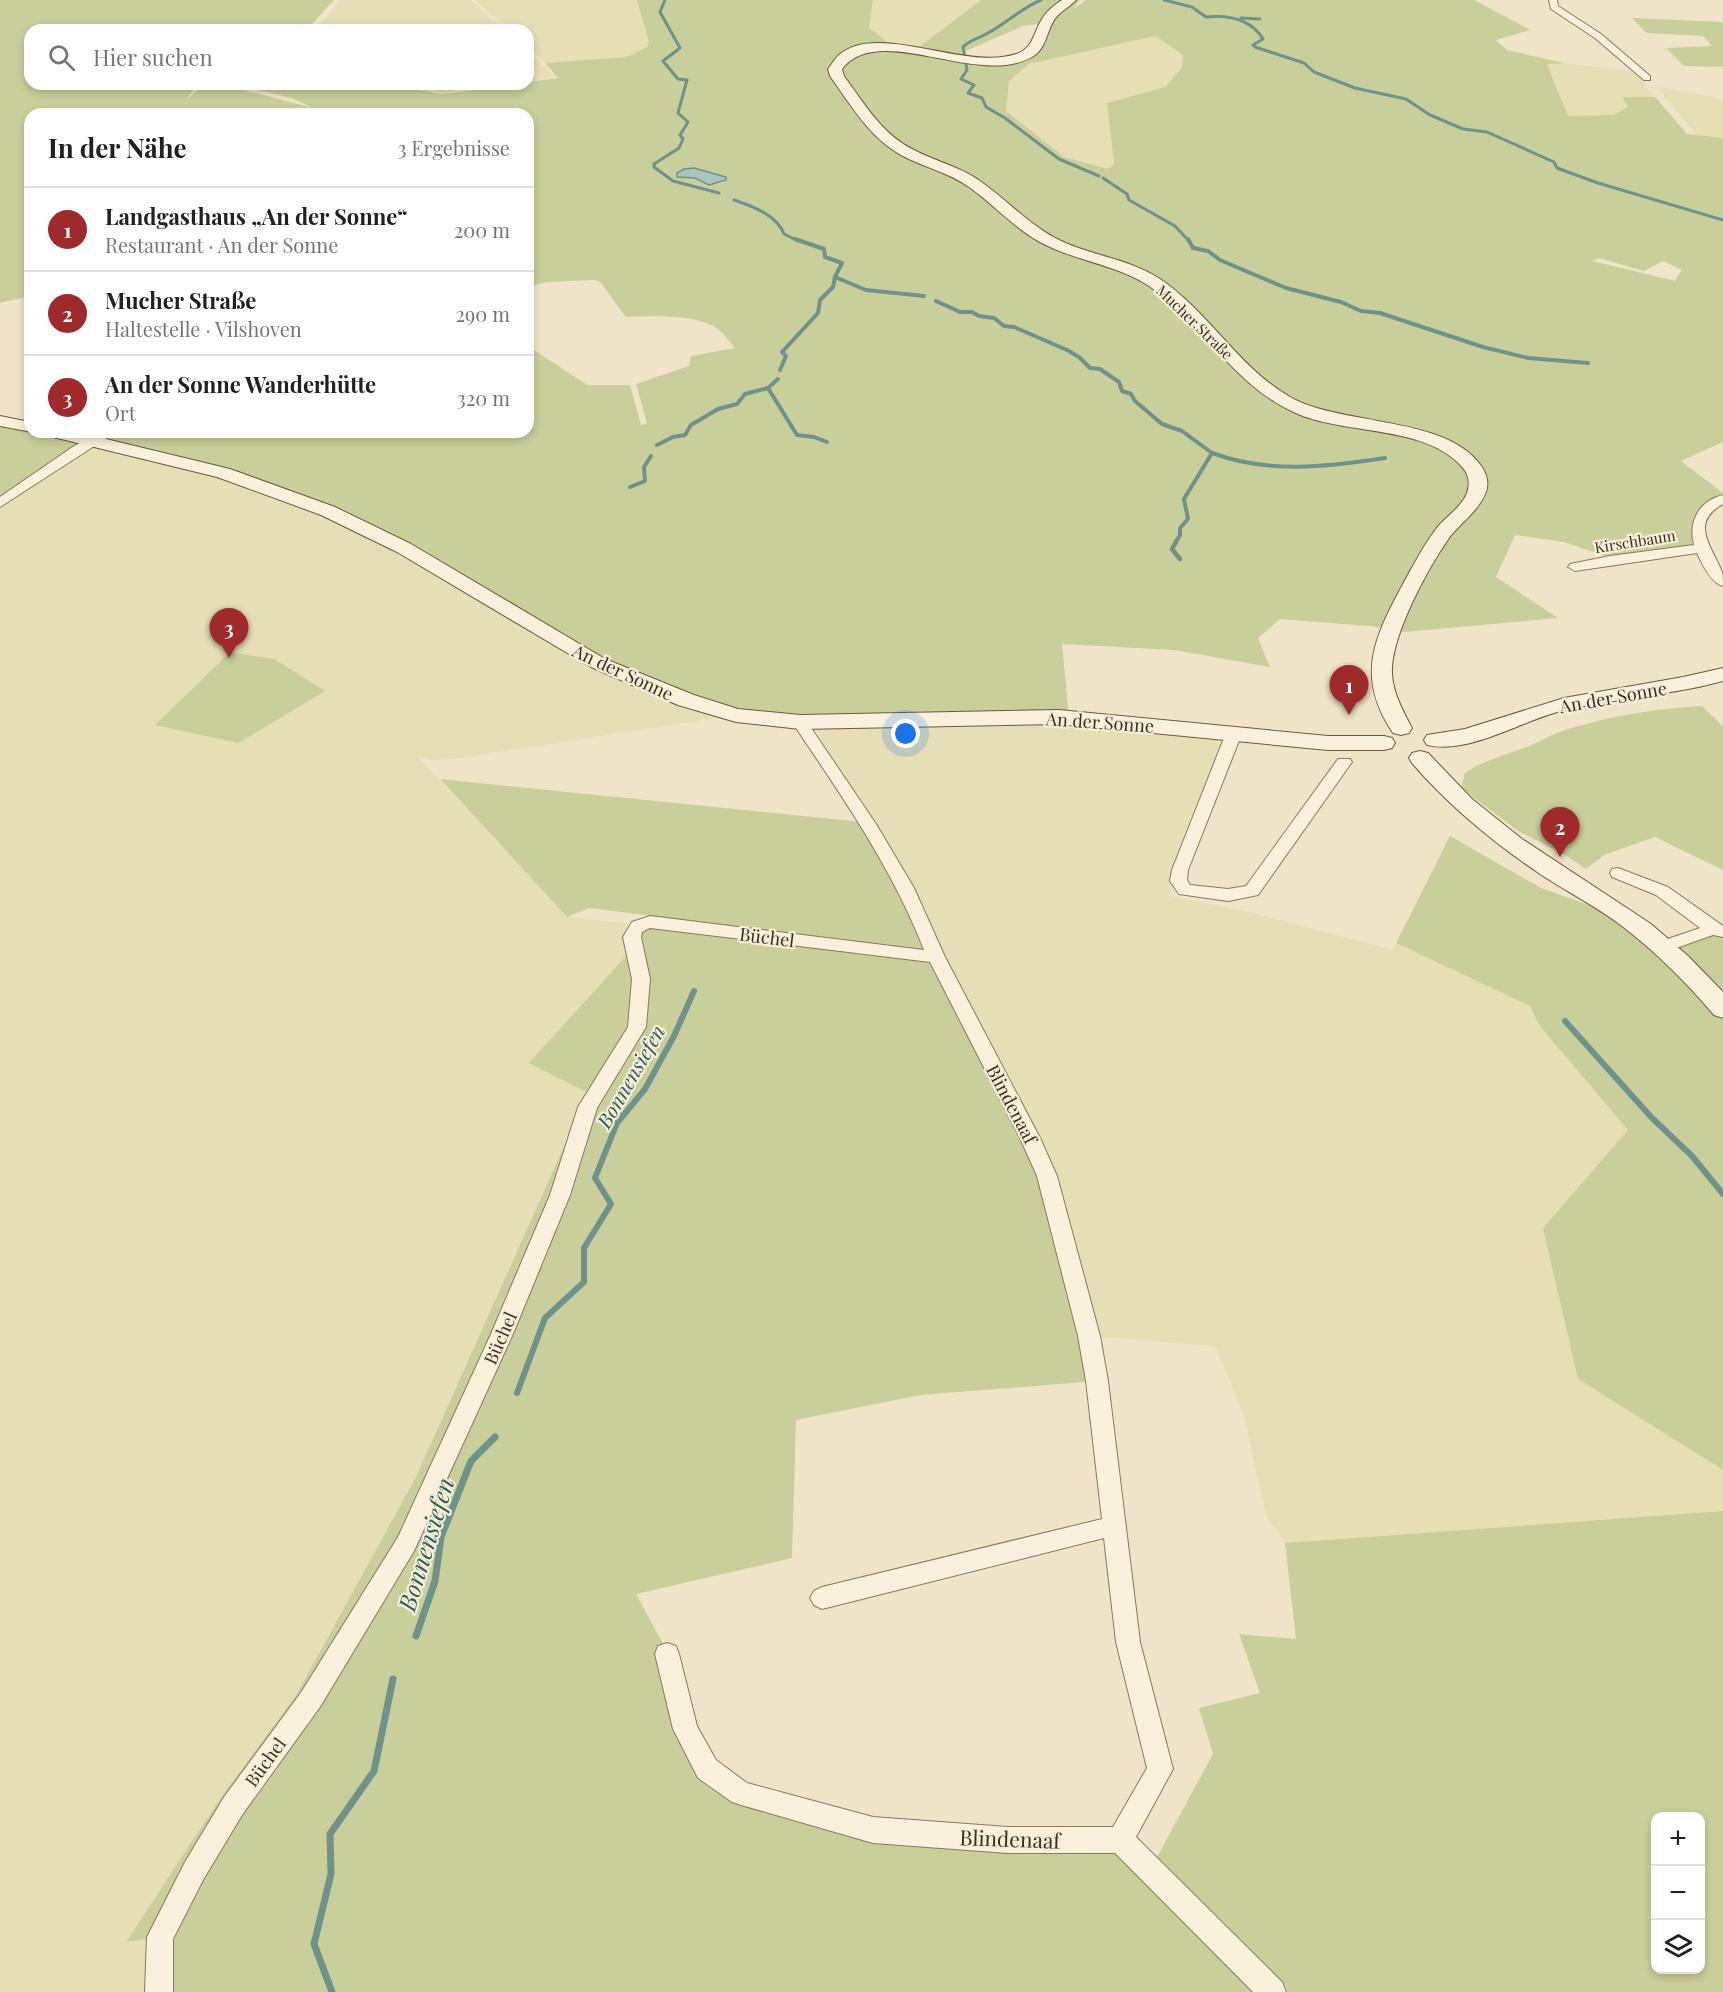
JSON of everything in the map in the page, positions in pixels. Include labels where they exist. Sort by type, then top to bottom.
[{"type":"main road","name":"Mucher Straße","points":[[1070,0],[1046,21],[1037,47],[1022,56],[996,61],[968,61],[906,48],[872,48],[844,57],[836,69],[837,76],[873,122],[902,150],[966,178],[1016,220],[1053,243],[1120,266],[1148,279],[1171,296],[1248,374],[1278,398],[1318,416],[1403,432],[1432,441],[1457,452],[1472,466],[1478,478],[1478,491],[1431,550],[1385,642],[1380,670],[1392,735]]},
{"type":"main road","points":[[0,421],[24,426]]},
{"type":"main road","name":"An der Sonne","points":[[109,438],[223,473],[327,511],[404,548],[558,641],[633,679],[686,700],[736,715],[800,722],[1059,717],[1328,743],[1392,735]]},
{"type":"main road","name":"An der Sonne","points":[[1435,740],[1468,737],[1562,704],[1681,686],[1723,674]]},
{"type":"main road","points":[[1422,731],[1435,740],[1436,749],[1431,755],[1420,758],[1402,756],[1387,748],[1392,735],[1422,731]]},
{"type":"main road","points":[[1420,758],[1469,809],[1503,837],[1628,919],[1662,947],[1708,990],[1723,1009]]},
{"type":"street","points":[[1553,0],[1554,7],[1598,36],[1647,78]]},
{"type":"street","points":[[0,503],[33,479],[100,438]]},
{"type":"street","name":"Kirschbaum","points":[[1723,499],[1713,503],[1702,516],[1699,526],[1701,548],[1723,582]]},
{"type":"street","name":"Kirschbaum","points":[[1575,567],[1701,548]]},
{"type":"street","name":"Blindenaaf","points":[[667,1654],[685,1729],[707,1769],[741,1793],[873,1830],[1008,1840],[1120,1840],[1160,1769],[1128,1642],[1097,1381],[1089,1336],[1047,1176],[1030,1138],[936,957],[906,888],[868,824],[800,722]]},
{"type":"street","points":[[1234,733],[1180,870],[1178,881],[1185,890],[1228,896],[1252,891],[1344,762]]},
{"type":"street","points":[[1618,873],[1662,891],[1718,931]]},
{"type":"street","name":"Büchel","points":[[159,1992],[160,1937],[194,1871],[233,1806],[311,1699],[406,1544],[502,1334],[560,1195],[588,1107],[638,1027],[640,979],[633,931],[642,923],[650,922],[936,957]]},
{"type":"street","points":[[1662,947],[1718,931]]},
{"type":"street","points":[[822,1598],[1113,1526]]},
{"type":"street","points":[[1120,1840],[1272,1992]]},
{"type":"shaded area","points":[[341,0],[470,0],[498,24],[321,24]]},
{"type":"shaded area","points":[[475,0],[637,0],[649,42],[647,47],[626,57],[545,63],[534,53],[534,24],[502,24]]},
{"type":"shaded area","points":[[873,0],[981,0],[915,50],[894,47],[869,28]]},
{"type":"shaded area","points":[[1157,36],[1183,55],[1182,68],[1165,87],[1107,103],[1114,164],[1108,169],[1064,157],[1006,111],[1008,81],[1029,64]]},
{"type":"shaded area","points":[[534,57],[555,77],[534,80]]},
{"type":"shaded area","points":[[1547,63],[1635,72],[1655,97],[1623,97],[1628,107],[1614,115],[1568,116]]},
{"type":"shaded area","points":[[1656,86],[1723,99],[1723,138],[1698,137]]},
{"type":"shaded area","points":[[431,90],[462,90],[441,93]]},
{"type":"shaded area","points":[[96,440],[261,485],[736,715],[460,758],[435,760],[418,757],[567,917],[625,923],[626,956],[529,1063],[588,1093],[416,1477],[295,1697],[219,1800],[126,1941],[160,1937],[145,1992],[0,1992],[0,503]],"holes":[[[230,652],[274,659],[290,668],[156,724]]]},
{"type":"shaded area","points":[[1070,722],[1227,736],[1180,870],[1168,896],[1245,911],[1393,950],[1396,943],[1530,1006],[1539,1025],[1628,1130],[1543,1228],[1578,1379],[1723,1470],[1723,1511],[1285,1543],[1266,1516],[1244,1415],[1215,1346],[1089,1336],[873,824],[814,727]]},
{"type":"green space","points":[[0,0],[334,0],[312,24],[24,24],[24,90],[194,90],[186,100],[199,90],[244,90],[313,108],[24,108],[24,297],[0,303]]},
{"type":"green space","points":[[637,0],[873,0],[869,28],[894,47],[915,50],[981,0],[1080,0],[1073,9],[1086,0],[1474,0],[1530,30],[1496,40],[1507,50],[1564,63],[1547,64],[1568,116],[1614,115],[1628,107],[1622,97],[1655,97],[1687,134],[1723,138],[1723,442],[1681,461],[1723,493],[1701,508],[1695,520],[1692,546],[1605,556],[1564,542],[1515,535],[1496,577],[1558,618],[1405,632],[1381,627],[1280,619],[1258,638],[1270,667],[1174,650],[1062,644],[1069,717],[772,720],[633,679],[450,576],[295,498],[96,440],[0,503],[0,425],[13,427],[22,420],[24,420],[24,438],[534,438],[534,350],[587,385],[630,385],[641,425],[647,423],[636,384],[689,366],[691,356],[735,348],[719,330],[700,321],[674,317],[626,317],[600,282],[595,280],[546,282],[534,285],[534,108],[313,108],[291,98],[258,90],[421,90],[441,94],[476,90],[534,90],[534,81],[558,78],[545,63],[626,57],[647,47],[649,42]],"holes":[[[1037,24],[1040,36],[1020,54],[986,59],[961,53],[1023,26]],[[1156,36],[1183,55],[1182,68],[1165,87],[1107,103],[1114,164],[1108,169],[1064,157],[1006,111],[1009,81],[1029,64]],[[1599,258],[1644,271],[1663,261],[1682,270],[1675,281],[1592,261]]]},
{"type":"green space","points":[[1632,18],[1723,22],[1723,67],[1684,66],[1666,48],[1712,46],[1703,36],[1647,33]]},
{"type":"green space","points":[[230,652],[274,659],[325,691],[238,743],[155,725]]},
{"type":"green space","points":[[1702,706],[1723,726],[1723,870],[1655,837],[1604,855],[1586,869],[1567,856],[1518,831],[1461,788],[1465,773],[1486,761],[1529,746],[1562,731],[1631,714]]},
{"type":"green space","points":[[440,779],[862,822],[928,955],[747,928],[590,908],[567,917]]},
{"type":"green space","points":[[1450,836],[1541,888],[1628,919],[1662,947],[1714,929],[1723,933],[1723,1470],[1578,1379],[1543,1228],[1628,1130],[1539,1025],[1530,1006],[1396,943]]},
{"type":"green space","points":[[650,926],[929,961],[1030,1138],[1097,1381],[921,1395],[796,1420],[792,1558],[636,1594],[666,1649],[707,1769],[873,1830],[1120,1840],[1150,1870],[1213,1754],[1199,1708],[1260,1693],[1239,1634],[1296,1639],[1285,1543],[1723,1511],[1723,1992],[145,1992],[160,1937],[126,1942],[219,1800],[295,1697],[416,1477],[588,1093],[529,1063],[626,956],[641,951],[639,933]]},
{"type":"water","points":[[694,168],[726,177],[726,180],[709,185],[695,178],[677,177],[677,173],[684,169]]},
{"type":"waterway","points":[[665,0],[660,12],[680,48],[663,61],[678,79],[687,80],[678,113],[688,122],[680,135],[683,139],[679,148],[654,164],[654,167],[673,181],[719,193]]},
{"type":"waterway","points":[[965,58],[963,47],[966,44],[1041,0]]},
{"type":"waterway","points":[[1164,0],[1192,7],[1206,17],[1238,20],[1252,27],[1263,39],[1253,45],[1255,47],[1304,63],[1314,72],[1355,88],[1406,99],[1430,115],[1463,129],[1487,132],[1554,162],[1557,168],[1598,183],[1723,220]]},
{"type":"waterway","points":[[1241,18],[1260,19]]},
{"type":"waterway","points":[[966,64],[967,70],[961,79],[974,85],[968,93],[982,98],[986,107],[1005,118],[1059,159],[1099,176]]},
{"type":"waterway","points":[[1103,178],[1127,194],[1129,200],[1175,226],[1189,241]]},
{"type":"waterway","points":[[734,200],[770,216],[781,227],[784,234],[798,241]]},
{"type":"waterway","points":[[795,239],[824,249],[825,257],[842,263],[835,277]]},
{"type":"waterway","points":[[1188,239],[1193,248],[1208,251],[1220,260],[1286,288],[1341,302],[1361,311],[1380,313],[1483,347],[1528,358],[1588,363]]},
{"type":"waterway","points":[[780,370],[786,356],[782,352],[818,313],[820,300],[833,287],[835,277]]},
{"type":"waterway","points":[[835,277],[866,290],[924,296]]},
{"type":"waterway","points":[[936,301],[960,312],[972,312],[979,316],[994,318],[1004,326],[1014,327],[1067,350],[1079,357],[1090,368],[1100,369],[1119,382],[1122,391],[1131,394],[1135,401],[1162,424],[1182,431],[1212,453]]},
{"type":"waterway","points":[[768,388],[778,379]]},
{"type":"waterway","points":[[657,445],[673,437],[685,435],[691,425],[718,409],[737,404],[745,394],[768,388]]},
{"type":"waterway","points":[[768,388],[797,435],[814,437],[827,442]]},
{"type":"waterway","points":[[1176,542],[1180,535],[1180,528],[1188,519],[1184,499],[1212,453]]},
{"type":"waterway","points":[[1212,453],[1255,464],[1298,467],[1385,458]]},
{"type":"waterway","points":[[630,487],[645,481],[644,467],[651,456]]},
{"type":"waterway","points":[[1177,540],[1172,549],[1180,559]]},
{"type":"waterway","name":"Bonnensiefen","points":[[517,1393],[545,1318],[584,1282],[584,1248],[611,1204],[595,1178],[617,1123],[645,1089],[674,1036],[694,991]]},
{"type":"waterway","points":[[1565,1021],[1652,1118],[1692,1156],[1723,1194]]},
{"type":"waterway","name":"Bonnensiefen","points":[[416,1636],[435,1581],[441,1537],[471,1461],[495,1437]]},
{"type":"waterway","name":"Bonnensiefen","points":[[332,1992],[314,1944],[331,1874],[330,1834],[374,1771],[393,1679]]},
{"type":"place","name":"An der Sonne Wanderhütte","points":[[229,658]]},
{"type":"place","name":"Landgasthaus „An der Sonne“","points":[[1349,715]]},
{"type":"place","name":"Mucher Straße","points":[[1560,857]]}]
